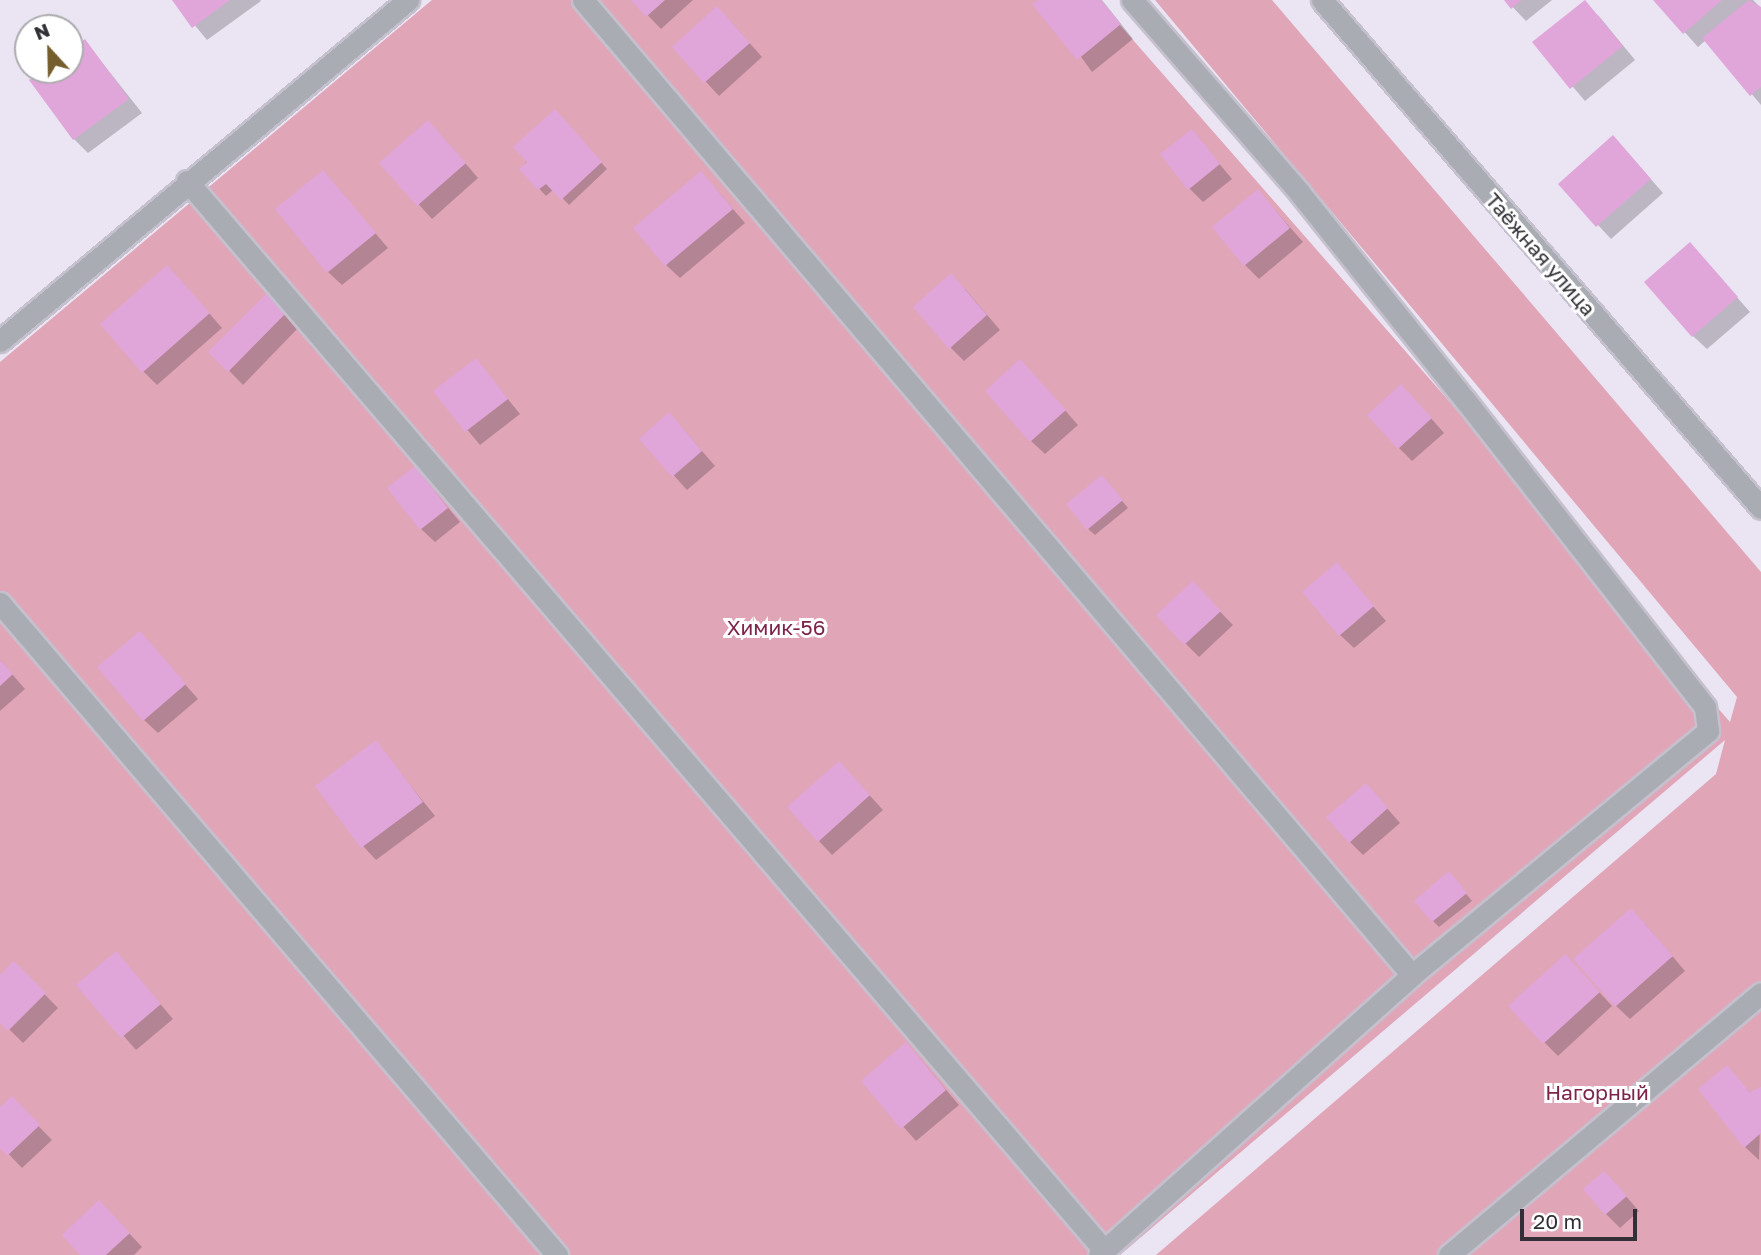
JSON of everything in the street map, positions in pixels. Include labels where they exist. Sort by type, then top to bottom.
[{"type":"street","points":[[0,341],[187,181],[408,0]]},
{"type":"street","points":[[583,0],[1412,975]]},
{"type":"street","points":[[187,181],[1101,1252],[1412,975],[1708,731],[1705,707],[1300,192],[1132,0]]},
{"type":"street","name":"Таёжная улица","points":[[1322,0],[1761,508]]},
{"type":"street","points":[[0,603],[557,1255]]},
{"type":"street","points":[[1449,1255],[1761,993]]},
{"type":"green space","name":"Химик-56","points":[[432,0],[1098,0],[1730,722],[1737,697],[1155,0],[1272,0],[1761,572],[1761,1255],[1156,1255],[1716,774],[1725,740],[1120,1255],[0,1255],[0,362]]},
{"type":"building","points":[[172,0],[230,0],[192,28]]},
{"type":"building","points":[[631,0],[665,0],[646,17]]},
{"type":"building","points":[[1038,0],[1101,0],[1121,24],[1077,60],[1032,4]]},
{"type":"building","points":[[1504,0],[1522,0],[1511,9]]},
{"type":"building","points":[[1585,0],[1623,46],[1570,89],[1532,42]]},
{"type":"building","points":[[1653,0],[1722,0],[1683,34]]},
{"type":"building","points":[[1749,0],[1761,7],[1761,87],[1750,96],[1702,38]]},
{"type":"building","points":[[717,6],[750,43],[704,83],[672,47]]},
{"type":"building","points":[[84,40],[129,99],[73,140],[32,84],[84,84]]},
{"type":"building","points":[[555,109],[602,162],[561,200],[546,184],[538,190],[519,169],[527,162],[513,147]]},
{"type":"building","points":[[428,120],[466,163],[417,206],[379,163]]},
{"type":"building","points":[[1192,129],[1220,164],[1188,190],[1160,154]]},
{"type":"building","points":[[1613,135],[1651,179],[1596,227],[1558,184]]},
{"type":"building","points":[[323,170],[376,233],[327,273],[275,209]]},
{"type":"building","points":[[701,171],[733,209],[665,266],[633,228]]},
{"type":"building","points":[[1258,189],[1290,228],[1244,266],[1212,227]]},
{"type":"building","points":[[1690,242],[1738,297],[1692,337],[1644,282]]},
{"type":"building","points":[[167,265],[210,313],[142,373],[100,324]]},
{"type":"building","points":[[951,273],[987,315],[949,349],[913,307]]},
{"type":"building","points":[[269,291],[289,310],[228,372],[208,352]]},
{"type":"building","points":[[476,358],[508,399],[465,432],[433,391]]},
{"type":"building","points":[[1020,359],[1066,410],[1030,442],[985,391]]},
{"type":"building","points":[[1401,384],[1432,418],[1398,449],[1367,415]]},
{"type":"building","points":[[669,412],[702,451],[672,477],[639,439]]},
{"type":"building","points":[[415,466],[448,508],[420,530],[387,488]]},
{"type":"building","points":[[1102,475],[1123,500],[1087,530],[1066,504]]},
{"type":"building","points":[[1337,562],[1374,606],[1339,636],[1302,592]]},
{"type":"building","points":[[1193,581],[1221,611],[1184,645],[1156,615]]},
{"type":"building","points":[[140,631],[186,684],[143,721],[97,667]]},
{"type":"building","points":[[0,660],[13,674],[0,686]]},
{"type":"building","points":[[376,740],[423,802],[361,848],[315,786]]},
{"type":"building","points":[[839,761],[870,795],[818,842],[787,807]]},
{"type":"building","points":[[1366,783],[1388,808],[1349,843],[1326,817]]},
{"type":"building","points":[[1449,871],[1467,893],[1432,922],[1414,901]]},
{"type":"building","points":[[1631,908],[1673,956],[1615,1007],[1573,959]]},
{"type":"building","points":[[116,951],[161,1004],[121,1038],[76,985]]},
{"type":"building","points":[[1565,954],[1600,992],[1543,1044],[1508,1006]]},
{"type":"building","points":[[14,961],[46,993],[8,1031],[0,1023],[0,975]]},
{"type":"building","points":[[906,1042],[946,1090],[901,1129],[861,1081]]},
{"type":"building","points":[[1727,1065],[1750,1092],[1761,1087],[1761,1133],[1744,1148],[1698,1089]]},
{"type":"building","points":[[12,1096],[40,1125],[7,1156],[0,1148],[0,1107]]},
{"type":"building","points":[[1604,1171],[1627,1196],[1605,1215],[1583,1189]]},
{"type":"building","points":[[99,1200],[130,1233],[106,1255],[80,1255],[62,1235]]},
{"type":"park label","name":"Нагорный","points":[[1597,1092]]}]
